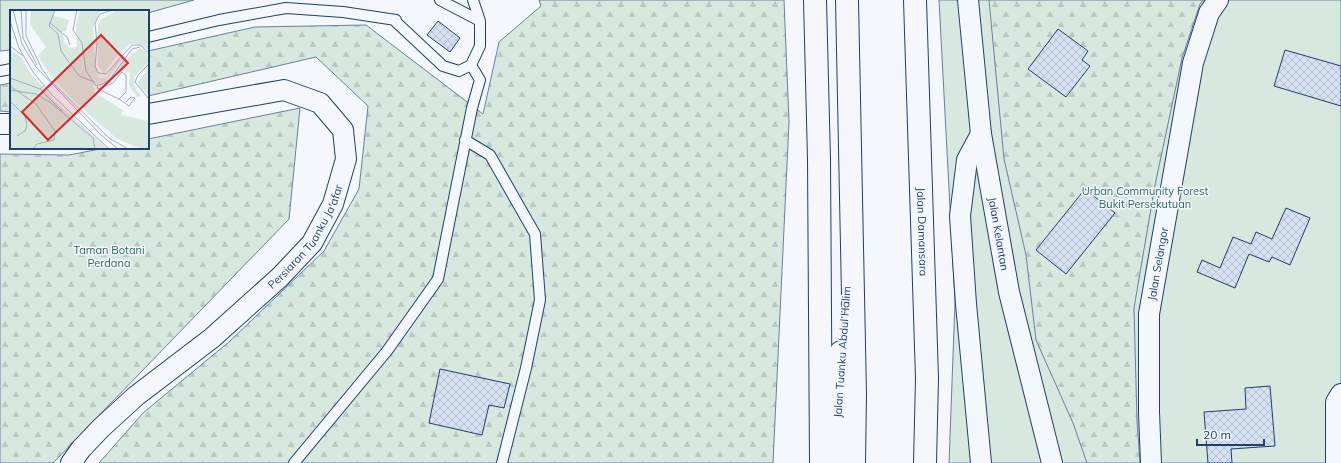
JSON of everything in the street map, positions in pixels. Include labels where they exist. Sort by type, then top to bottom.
[{"type":"main road","points":[[815,0],[819,160],[821,463]]},
{"type":"main road","points":[[847,0],[855,394],[854,463]]},
{"type":"main road","name":"Jalan Damansara","points":[[915,0],[927,378],[924,463]]},
{"type":"main road","name":"Jalan Tuanku Abdul Halim","points":[[835,463],[838,398],[851,241]]},
{"type":"street","name":"Jalan Kelantan","points":[[968,0],[981,134],[1009,292],[1052,463]]},
{"type":"street","name":"Jalan Selangor","points":[[1151,463],[1148,412],[1150,314],[1193,63],[1209,13],[1218,0]]},
{"type":"street","name":"Persiaran Tuanku Ja'afar","points":[[71,463],[81,449],[118,412],[136,396],[212,338],[280,276],[312,243],[333,204],[346,159],[343,130],[320,103],[284,90],[149,114]]},
{"type":"street","points":[[981,134],[968,160],[960,216],[966,304],[982,463]]},
{"type":"street","points":[[1336,463],[1336,402],[1341,394]]},
{"type":"lane","points":[[440,0],[480,21]]},
{"type":"lane","points":[[149,37],[219,20],[286,8],[343,12],[396,20],[395,21],[443,66],[459,71],[471,65],[480,46],[480,21],[473,0]]},
{"type":"lane","points":[[294,463],[387,351],[438,279],[465,140],[480,80],[471,65]]},
{"type":"lane","points":[[0,71],[10,69]]},
{"type":"lane","points":[[465,140],[490,155],[535,234],[540,300],[526,368],[502,463]]},
{"type":"green space","points":[[0,0],[194,0],[149,13],[149,10],[10,10],[10,50],[0,51]]},
{"type":"green space","points":[[539,0],[784,0],[789,122],[773,463],[99,463],[143,413],[230,341],[324,251],[359,189],[368,106],[316,57],[149,96],[149,51],[255,27],[366,25],[483,114],[499,42],[541,6]]},
{"type":"green space","name":"Urban Community Forest Bukit Persekutuan","points":[[939,0],[1341,0],[1341,463],[949,463],[955,302]]},
{"type":"green space","points":[[989,0],[1203,0],[1200,4],[1182,58],[1155,185],[1134,308],[1137,421],[1140,463],[1087,463],[1073,423],[1036,340],[1026,255],[1004,159]]},
{"type":"green space","points":[[10,83],[10,112],[0,111],[0,85]]},
{"type":"green space","name":"Taman Botani Perdana","points":[[300,108],[289,219],[53,463],[0,463],[0,154],[69,155],[100,149],[149,149],[149,139]]},
{"type":"building","points":[[438,21],[460,38],[450,52],[427,35]]},
{"type":"building","points":[[1058,29],[1088,51],[1082,60],[1090,66],[1066,97],[1028,69]]},
{"type":"building","points":[[1285,50],[1341,66],[1341,106],[1274,86]]},
{"type":"building","points":[[1085,189],[1115,213],[1066,274],[1036,250]]},
{"type":"building","points":[[1286,208],[1310,218],[1290,265],[1272,257],[1269,262],[1249,254],[1235,288],[1197,272],[1202,260],[1220,268],[1233,237],[1251,244],[1256,232],[1272,239]]},
{"type":"building","points":[[440,369],[510,384],[504,408],[489,405],[482,435],[429,423]]},
{"type":"building","points":[[1270,386],[1275,446],[1231,449],[1232,463],[1208,463],[1204,412],[1246,409],[1245,388]]}]
